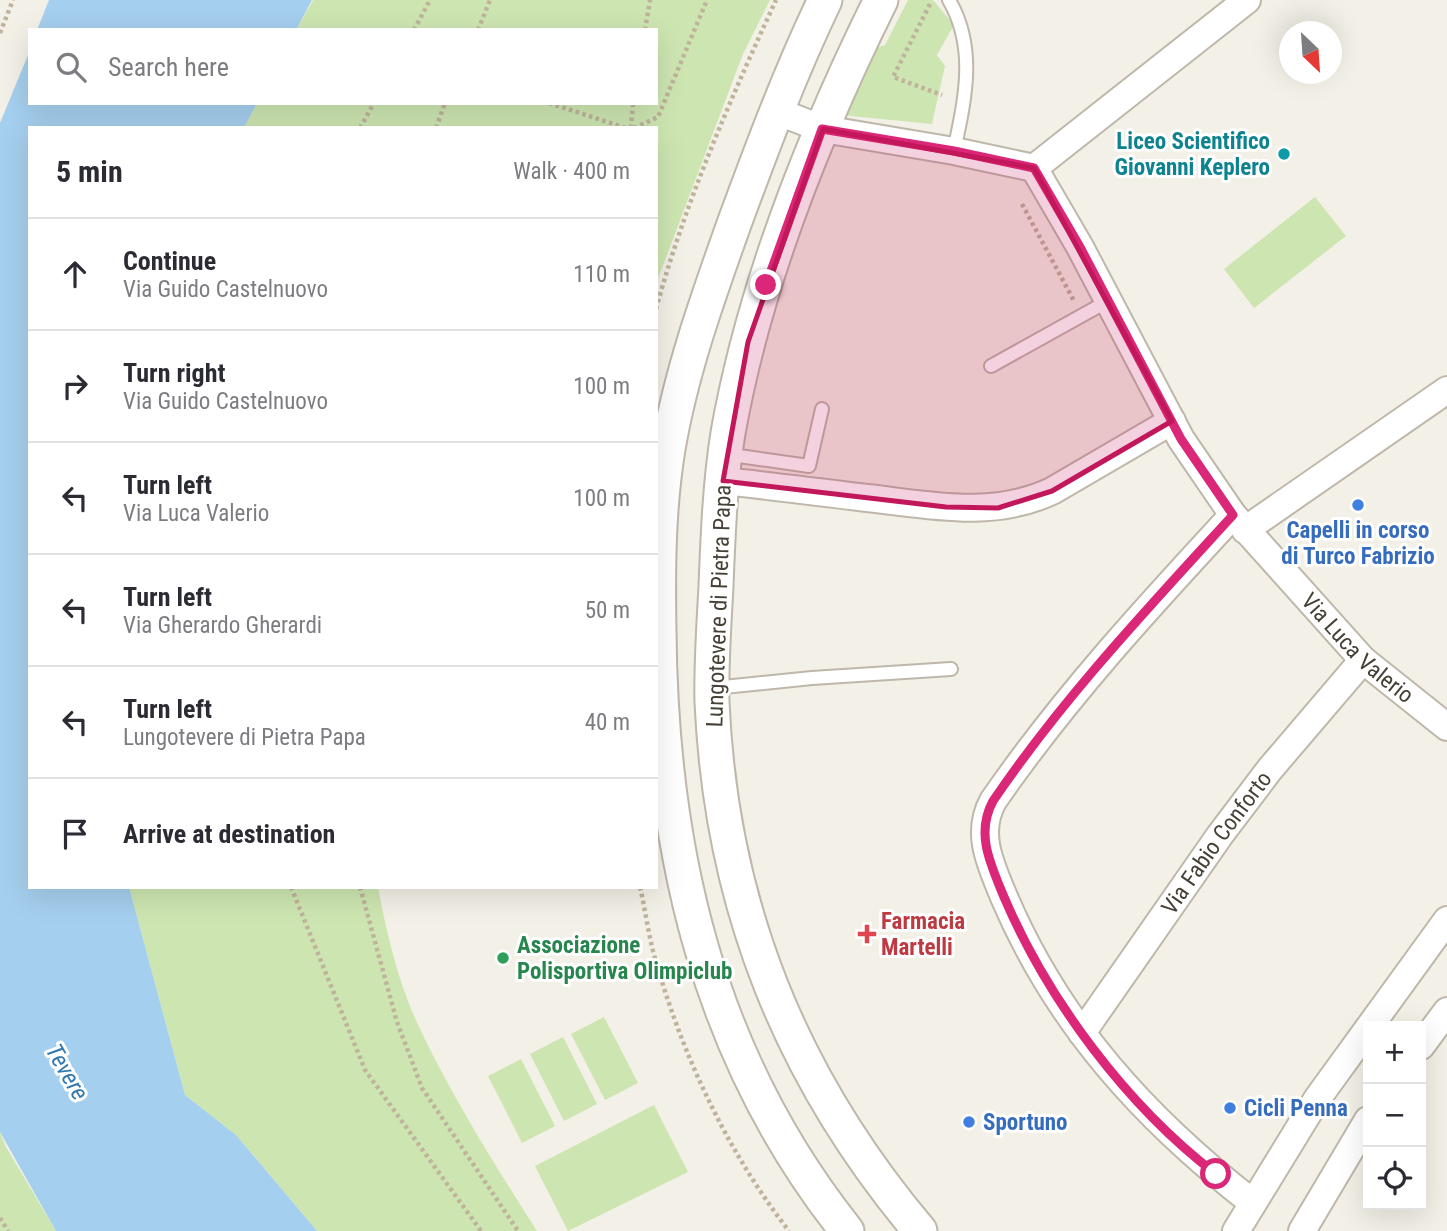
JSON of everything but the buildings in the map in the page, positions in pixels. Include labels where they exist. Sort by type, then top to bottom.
[{"type":"street","points":[[825,0],[776,111],[705,308],[682,383],[668,450],[658,549],[662,738],[690,913],[733,1043],[773,1121],[813,1185],[847,1231]]},
{"type":"street","name":"Lungotevere di Pietra Papa","points":[[881,0],[822,129],[756,317],[742,367],[724,467],[712,688],[713,734],[734,867],[749,928],[777,1003],[798,1051],[836,1118],[920,1231]]},
{"type":"street","points":[[776,111],[822,129],[954,151],[1034,168],[1247,0]]},
{"type":"street","name":"Via Luca Valerio","points":[[1034,168],[1172,421],[1239,523],[1363,660],[1447,727]]},
{"type":"street","points":[[1253,1203],[1206,1166],[1162,1126],[1082,1033],[1041,976],[1010,911],[989,858],[984,834],[986,817],[1010,777],[1126,629],[1239,523],[1447,390]]},
{"type":"street","points":[[724,467],[946,507],[998,508],[1031,501],[1052,491],[1172,421]]},
{"type":"street","name":"Via Fabio Conforto","points":[[1082,1033],[1220,835],[1270,769],[1363,660]]},
{"type":"street","points":[[1236,1231],[1317,1099],[1447,920]]},
{"type":"street","points":[[1426,1038],[1447,1011]]},
{"type":"street","points":[[1302,1231],[1363,1128]]},
{"type":"lane","points":[[949,0],[963,27],[967,59],[966,92],[954,151]]},
{"type":"lane","points":[[991,366],[1108,300]]},
{"type":"lane","points":[[724,467],[809,466],[822,409]]},
{"type":"lane","points":[[712,688],[951,669]]},
{"type":"path","points":[[0,33],[13,0]]},
{"type":"path","points":[[415,28],[430,0]]},
{"type":"path","points":[[479,28],[490,0]]},
{"type":"path","points":[[645,28],[650,0]]},
{"type":"path","points":[[635,126],[658,117],[707,0]]},
{"type":"path","points":[[658,302],[670,258],[722,120],[776,0]]},
{"type":"path","points":[[932,0],[893,77],[942,95]]},
{"type":"path","points":[[361,126],[372,105]]},
{"type":"path","points":[[437,126],[444,105]]},
{"type":"path","points":[[555,105],[624,126]]},
{"type":"path","points":[[630,126],[633,105]]},
{"type":"path","points":[[1020,201],[1074,301]]},
{"type":"path","points":[[292,889],[365,1070],[481,1231]]},
{"type":"path","points":[[361,889],[397,1022],[422,1088],[518,1231]]},
{"type":"path","points":[[640,889],[657,967],[696,1071],[737,1151],[789,1231]]},
{"type":"path","points":[[0,1217],[8,1231]]},
{"type":"highlighted area","points":[[823,129],[1034,168],[1172,421],[1052,491],[998,508],[946,507],[723,481],[748,342]]},
{"type":"green space","points":[[313,0],[770,0],[743,54],[658,279],[658,126],[245,126],[256,105],[658,105],[658,28],[297,28]]},
{"type":"green space","points":[[908,0],[933,0],[954,25],[937,55],[945,66],[932,124],[840,115],[870,50],[885,45]]},
{"type":"green space","points":[[1315,197],[1346,236],[1254,308],[1224,269]]},
{"type":"green space","points":[[130,889],[378,889],[385,924],[413,1014],[461,1108],[537,1231],[317,1231],[236,1135],[185,1095]]},
{"type":"green space","points":[[604,1017],[638,1083],[605,1100],[571,1034]]},
{"type":"green space","points":[[563,1037],[597,1104],[564,1121],[530,1054]]},
{"type":"green space","points":[[521,1059],[555,1126],[522,1143],[488,1076]]},
{"type":"green space","points":[[654,1105],[688,1172],[568,1231],[535,1166]]},
{"type":"green space","points":[[0,1132],[6,1147],[56,1231],[0,1231]]},
{"type":"water","points":[[49,0],[312,0],[297,28],[38,28]]},
{"type":"water","name":"Tevere","points":[[28,55],[28,105],[256,105],[245,126],[28,126],[28,889],[130,889],[185,1095],[236,1135],[317,1231],[56,1231],[0,1132],[0,123]]},
{"type":"place","name":"Liceo Scientifico Giovanni Keplero","points":[[1284,154]]},
{"type":"place","name":"Capelli in corso di Turco Fabrizio","points":[[1358,505]]},
{"type":"place","name":"Farmacia Martelli","points":[[867,934]]},
{"type":"place","name":"Associazione Polisportiva Olimpiclub","points":[[503,958]]},
{"type":"place","name":"Cicli Penna","points":[[1230,1108]]},
{"type":"place","name":"Sportuno","points":[[969,1122]]},
{"type":"route","points":[[766,285],[822,129],[954,151],[1034,168],[1080,247],[1181,439],[1233,515],[1126,629],[1058,714],[993,801],[986,817],[984,834],[989,858],[1010,911],[1035,965],[1060,1004],[1121,1081],[1162,1126],[1216,1174]]}]
